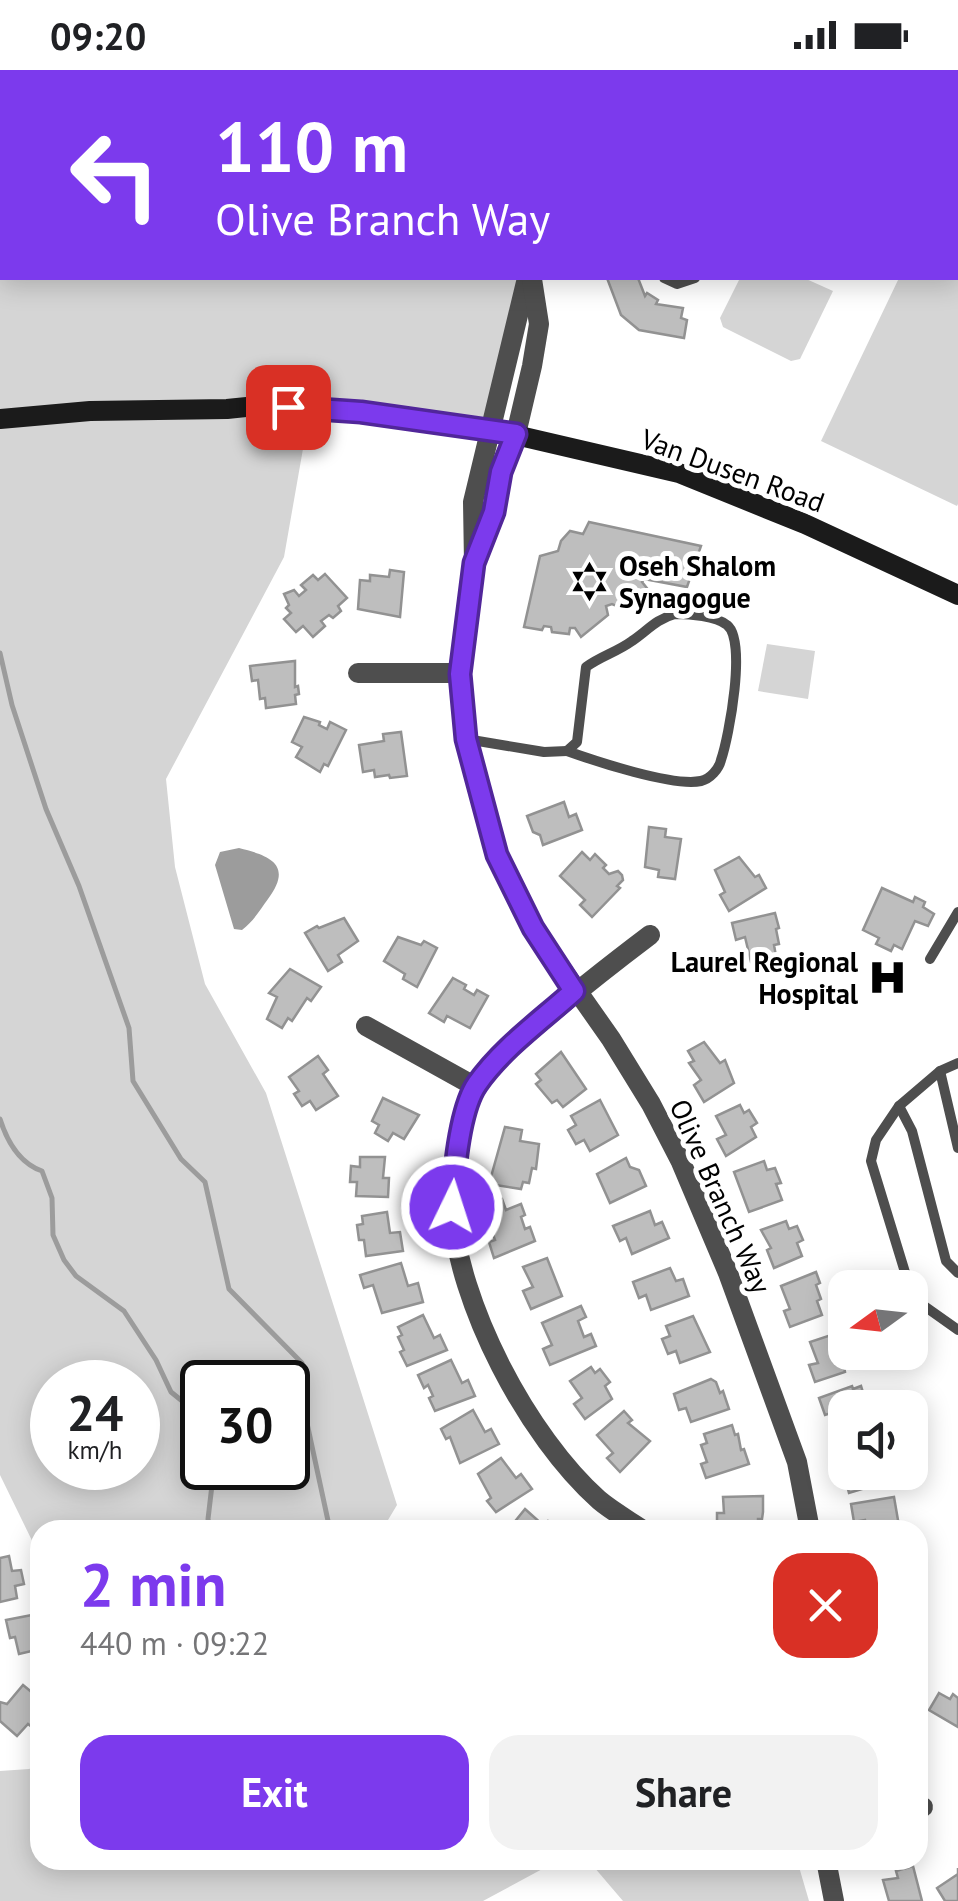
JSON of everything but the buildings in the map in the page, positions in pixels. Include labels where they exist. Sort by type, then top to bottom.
[{"type":"main road","name":"Van Dusen Road","points":[[0,419],[90,411],[266,405],[361,412],[490,429],[679,474],[805,524],[958,595]]},
{"type":"street","name":"Olive Branch Way","points":[[529,280],[473,502],[474,563],[460,674],[466,739],[497,855],[533,928],[611,1038],[652,1104],[681,1162],[728,1273],[797,1462],[808,1520]]},
{"type":"street","name":"Olive Branch Way","points":[[474,563],[494,512],[501,472],[516,434],[540,324],[529,280]]},
{"type":"street","points":[[358,673],[460,674]]},
{"type":"street","points":[[628,1520],[600,1501],[556,1454],[509,1384],[458,1257],[452,1207],[455,1159],[474,1086],[500,1057],[574,991],[650,936]]},
{"type":"street","points":[[366,1026],[474,1086]]},
{"type":"street","points":[[828,1870],[834,1901]]},
{"type":"lane","points":[[466,739],[544,752],[567,751],[684,782],[708,778],[722,760],[738,652],[727,624],[675,614],[586,667],[576,742],[567,751]]},
{"type":"lane","points":[[930,959],[958,912]]},
{"type":"lane","points":[[958,1064],[940,1071],[900,1106],[876,1140],[871,1161],[908,1282],[920,1303],[958,1330]]},
{"type":"lane","points":[[940,1071],[958,1148]]},
{"type":"lane","points":[[900,1106],[912,1130],[946,1260],[958,1273]]},
{"type":"shaded area","points":[[0,280],[527,280],[490,429],[310,409],[284,557],[166,779],[175,867],[205,984],[266,1093],[397,1505],[388,1520],[30,1520],[30,1536],[0,1475]]},
{"type":"shaded area","points":[[739,280],[808,280],[833,291],[800,359],[791,361],[723,327],[720,318]]},
{"type":"shaded area","points":[[898,280],[958,280],[957,506],[821,441]]},
{"type":"shaded area","points":[[767,644],[815,651],[808,699],[758,691]]},
{"type":"shaded area","points":[[239,848],[269,859],[279,878],[256,916],[242,930],[234,929],[215,865],[220,852]]},
{"type":"shaded area","points":[[29,1769],[30,1870],[540,1870],[483,1901],[0,1901],[0,1771]]},
{"type":"shaded area","points":[[597,1870],[800,1870],[809,1901],[623,1901]]},
{"type":"waterway","points":[[0,653],[12,705],[46,809],[79,886],[129,1028],[133,1081],[181,1159],[205,1182],[229,1289],[302,1363],[299,1386],[328,1520]]},
{"type":"waterway","points":[[0,1119],[15,1150],[42,1171],[52,1198],[53,1235],[64,1260],[76,1276],[124,1311],[156,1360],[171,1392],[180,1399]]},
{"type":"waterway","points":[[208,1520],[211,1490]]},
{"type":"place","name":"Oseh Shalom Synagogue","points":[[589,581]]},
{"type":"place","name":"Laurel Regional Hospital","points":[[888,977]]},
{"type":"route","points":[[288,407],[361,412],[516,434],[501,472],[494,512],[474,563],[460,674],[466,739],[497,855],[533,928],[574,991],[500,1057],[474,1086],[455,1159],[452,1207]]}]
